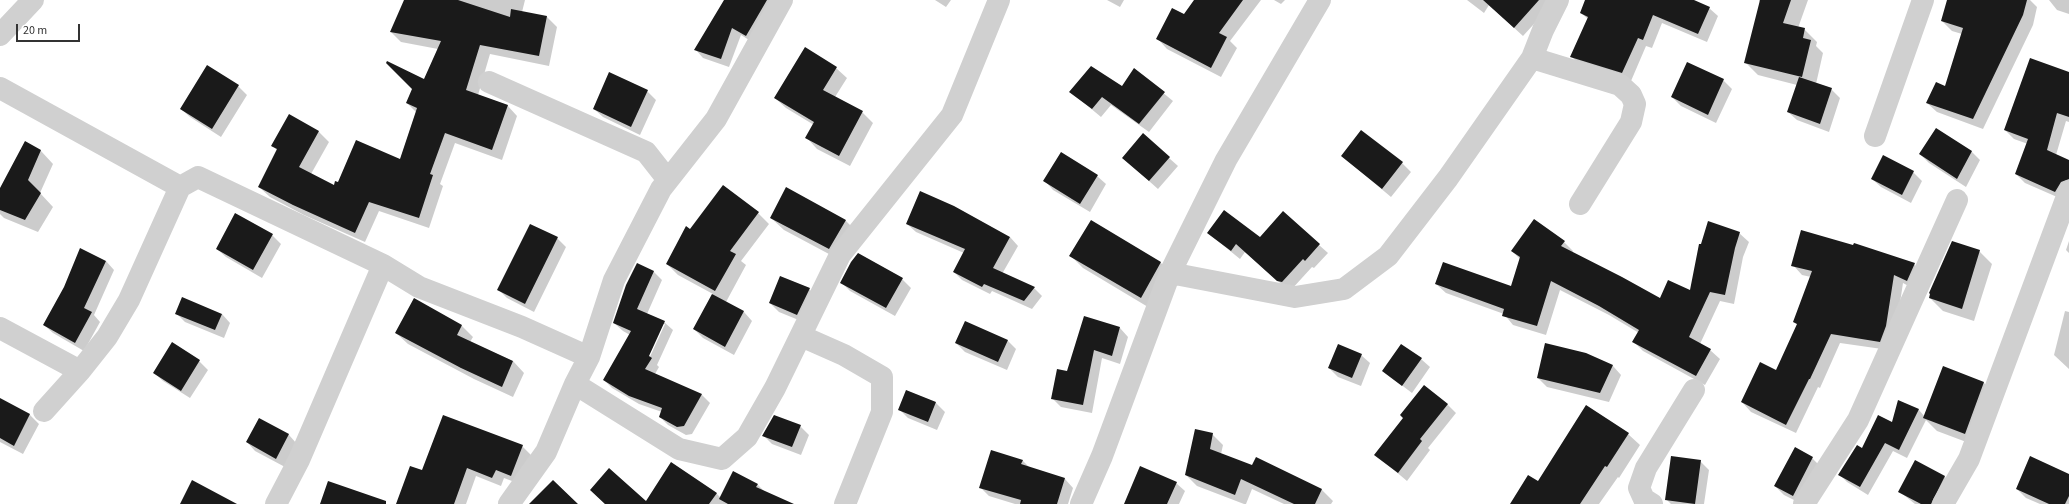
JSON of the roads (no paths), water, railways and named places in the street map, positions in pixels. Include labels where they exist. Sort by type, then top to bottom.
[{"type":"street","points":[[0,34],[33,0]]},
{"type":"street","points":[[509,504],[546,452],[575,384],[589,357],[614,280],[661,189],[716,119],[782,0]]},
{"type":"street","points":[[575,384],[679,449],[722,459],[748,437],[775,388],[840,255],[952,115],[999,0]]},
{"type":"street","points":[[1081,504],[1102,456],[1170,273],[1226,160],[1320,0]]},
{"type":"street","points":[[1170,273],[1295,297],[1344,289],[1388,256],[1448,178],[1532,58],[1543,30],[1558,0]]},
{"type":"street","points":[[1875,136],[1923,0]]},
{"type":"street","points":[[1532,58],[1620,85],[1631,95],[1635,104],[1631,122],[1580,204]]},
{"type":"street","points":[[489,82],[646,152],[668,180]]},
{"type":"street","points":[[0,88],[180,187]]},
{"type":"street","points":[[44,410],[80,371],[107,337],[129,300],[180,187],[198,177],[383,265],[419,287],[522,327],[589,357]]},
{"type":"street","points":[[1943,504],[1969,459],[2069,191]]},
{"type":"street","points":[[1804,504],[1858,420],[1957,200]]},
{"type":"street","points":[[276,504],[299,460],[383,265]]},
{"type":"street","points":[[0,328],[80,371]]},
{"type":"street","points":[[801,336],[844,355],[882,377],[882,412],[845,504]]},
{"type":"street","points":[[1652,504],[1644,499],[1639,488],[1646,468],[1694,390]]}]
